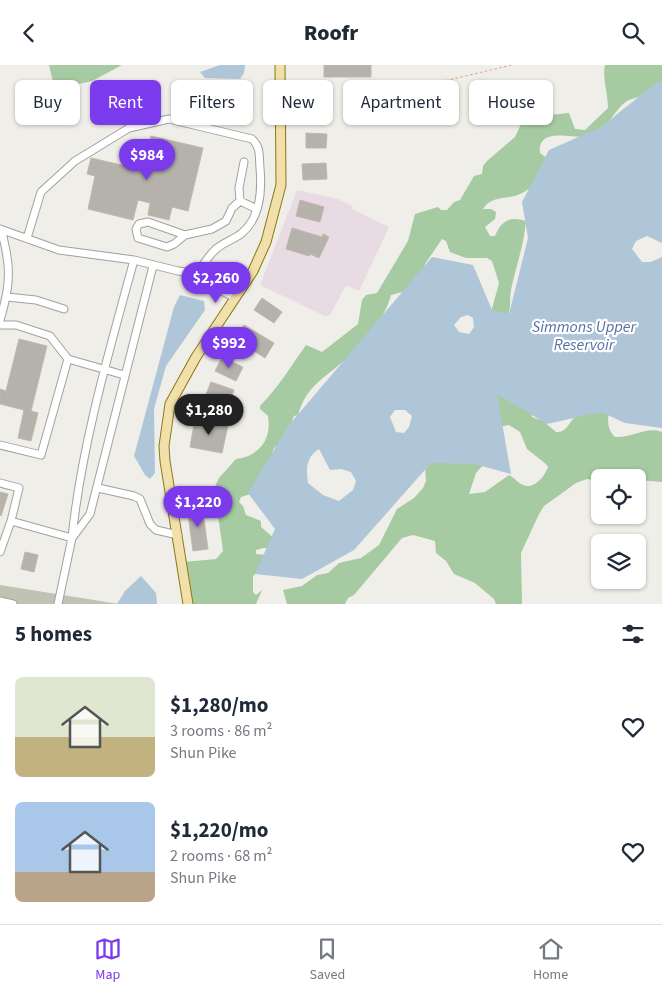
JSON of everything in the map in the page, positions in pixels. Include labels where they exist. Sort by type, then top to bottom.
[{"type":"main road","points":[[188,604],[165,453],[170,404],[196,357],[260,258],[281,185],[280,65]]},
{"type":"lane","points":[[27,238],[41,192],[75,161],[129,128],[169,119],[252,139],[258,145],[262,180],[257,209],[249,226],[242,233],[218,247],[197,274]]},
{"type":"lane","points":[[240,201],[239,188],[244,162]]},
{"type":"lane","points":[[240,201],[257,209]]},
{"type":"lane","points":[[185,235],[148,222],[139,224],[136,229],[138,238],[167,247],[185,235],[212,229],[226,221],[232,208],[240,201]]},
{"type":"lane","points":[[1,229],[59,250],[134,260],[153,266],[214,275],[244,284]]},
{"type":"lane","points":[[0,320],[7,297],[7,258],[1,229]]},
{"type":"lane","points":[[58,604],[72,538],[75,505],[106,369],[134,260]]},
{"type":"lane","points":[[72,538],[90,514],[98,488],[124,375],[153,266]]},
{"type":"lane","points":[[197,274],[210,285],[236,297]]},
{"type":"lane","points":[[7,297],[36,300],[64,309]]},
{"type":"lane","points":[[0,325],[16,325],[50,336],[68,359],[124,375]]},
{"type":"lane","points":[[0,445],[41,455],[68,359]]},
{"type":"lane","points":[[0,483],[18,488],[11,521],[0,552]]},
{"type":"lane","points":[[98,488],[140,499],[150,524],[156,530],[178,535]]},
{"type":"lane","points":[[11,521],[72,538]]},
{"type":"lane","points":[[0,601],[13,604]]},
{"type":"path","points":[[448,80],[512,65]]},
{"type":"shaded area","points":[[297,190],[338,199],[353,206],[352,209],[389,227],[359,291],[348,286],[345,287],[330,315],[325,316],[260,285]]},
{"type":"shaded area","points":[[0,585],[119,604],[0,604]]},
{"type":"green space","points":[[49,65],[122,65],[94,80],[80,84],[80,80],[53,80]]},
{"type":"green space","points":[[605,65],[662,65],[662,91],[629,100],[619,108],[605,126],[593,135],[585,137],[556,136],[544,140],[540,145],[540,153],[548,159],[531,187],[517,195],[495,200],[483,209],[491,209],[496,212],[495,219],[485,227],[490,236],[495,236],[501,226],[511,219],[526,221],[522,247],[511,290],[509,313],[506,320],[490,316],[499,283],[492,261],[487,258],[466,258],[450,252],[446,241],[442,239],[425,264],[423,277],[417,288],[391,295],[380,320],[369,335],[342,363],[319,381],[307,395],[298,415],[294,416],[286,437],[280,440],[274,448],[260,491],[241,497],[239,502],[243,506],[246,515],[261,521],[261,527],[288,550],[263,548],[256,550],[256,554],[268,555],[266,561],[261,561],[261,569],[253,576],[253,592],[256,595],[262,590],[256,604],[188,604],[184,562],[216,559],[223,551],[216,501],[211,495],[219,478],[236,459],[257,450],[266,439],[269,425],[268,416],[260,409],[260,406],[279,384],[306,345],[322,352],[358,324],[362,300],[366,295],[377,293],[408,241],[415,214],[438,207],[441,210],[447,210],[454,202],[460,200],[474,176],[482,174],[483,166],[515,137],[521,125],[553,125],[553,115],[569,113],[575,129],[585,130],[608,108],[604,75]]},
{"type":"green space","points":[[502,386],[530,405],[532,417],[543,421],[556,432],[565,430],[574,418],[582,413],[609,407],[609,427],[615,437],[628,436],[650,430],[662,432],[662,482],[646,481],[646,469],[591,469],[591,480],[576,483],[544,506],[521,553],[522,604],[496,604],[494,599],[475,583],[454,574],[446,561],[436,553],[435,541],[413,535],[402,538],[354,595],[348,598],[345,604],[287,604],[283,590],[302,586],[317,575],[328,573],[339,563],[361,558],[379,545],[397,509],[414,498],[423,488],[426,481],[425,468],[432,459],[490,457],[476,473],[469,494],[485,492],[509,475],[527,486],[535,484],[542,478],[548,467],[527,449],[520,432],[509,425],[499,427],[496,394]]},
{"type":"water","points":[[220,65],[245,65],[244,73],[240,79],[205,78],[200,72]]},
{"type":"water","name":"Simmons Upper Reservoir","points":[[662,82],[662,243],[647,236],[636,241],[632,249],[642,262],[651,262],[662,257],[662,428],[625,423],[601,412],[547,424],[497,394],[511,474],[474,464],[431,463],[354,550],[302,579],[255,574],[275,529],[248,493],[289,425],[432,257],[473,265],[492,310],[509,314],[528,238],[522,202],[549,150],[601,127],[656,83]],"holes":[[[468,315],[473,318],[474,327],[469,334],[459,332],[454,325],[461,317]],[[395,410],[405,410],[412,416],[409,427],[404,433],[396,432],[390,417]],[[319,449],[330,470],[341,469],[351,472],[356,481],[353,490],[339,501],[323,495],[308,483],[308,464]]]},
{"type":"water","points":[[180,295],[204,301],[205,310],[166,366],[154,409],[155,473],[150,479],[145,475],[134,456],[174,307]]},
{"type":"water","points":[[141,576],[156,593],[157,604],[117,604],[125,591]]},
{"type":"building","points":[[324,65],[371,65],[371,77],[324,77]]},
{"type":"building","points":[[306,133],[327,134],[326,148],[306,148]]},
{"type":"building","points":[[151,136],[203,148],[188,211],[172,207],[169,220],[148,215],[150,203],[138,200],[133,220],[88,209],[95,176],[87,174],[91,158],[143,170]]},
{"type":"building","points":[[326,163],[327,179],[303,180],[302,164]]},
{"type":"building","points":[[300,200],[324,207],[320,222],[296,216]]},
{"type":"building","points":[[292,228],[322,237],[323,234],[329,237],[319,258],[286,249]]},
{"type":"building","points":[[262,298],[282,312],[274,323],[254,310]]},
{"type":"building","points":[[244,325],[274,343],[265,358],[235,339]]},
{"type":"building","points":[[19,339],[47,346],[31,411],[38,413],[31,441],[18,438],[24,410],[0,404],[0,389],[6,391]]},
{"type":"building","points":[[222,357],[243,367],[236,381],[215,371]]},
{"type":"building","points":[[211,382],[234,390],[228,406],[205,397]]},
{"type":"building","points":[[195,419],[228,425],[222,453],[190,447]]},
{"type":"building","points":[[0,492],[8,494],[1,516],[0,515]]},
{"type":"building","points":[[202,505],[208,549],[193,551],[187,507]]},
{"type":"building","points":[[25,552],[38,555],[34,572],[21,569]]}]
